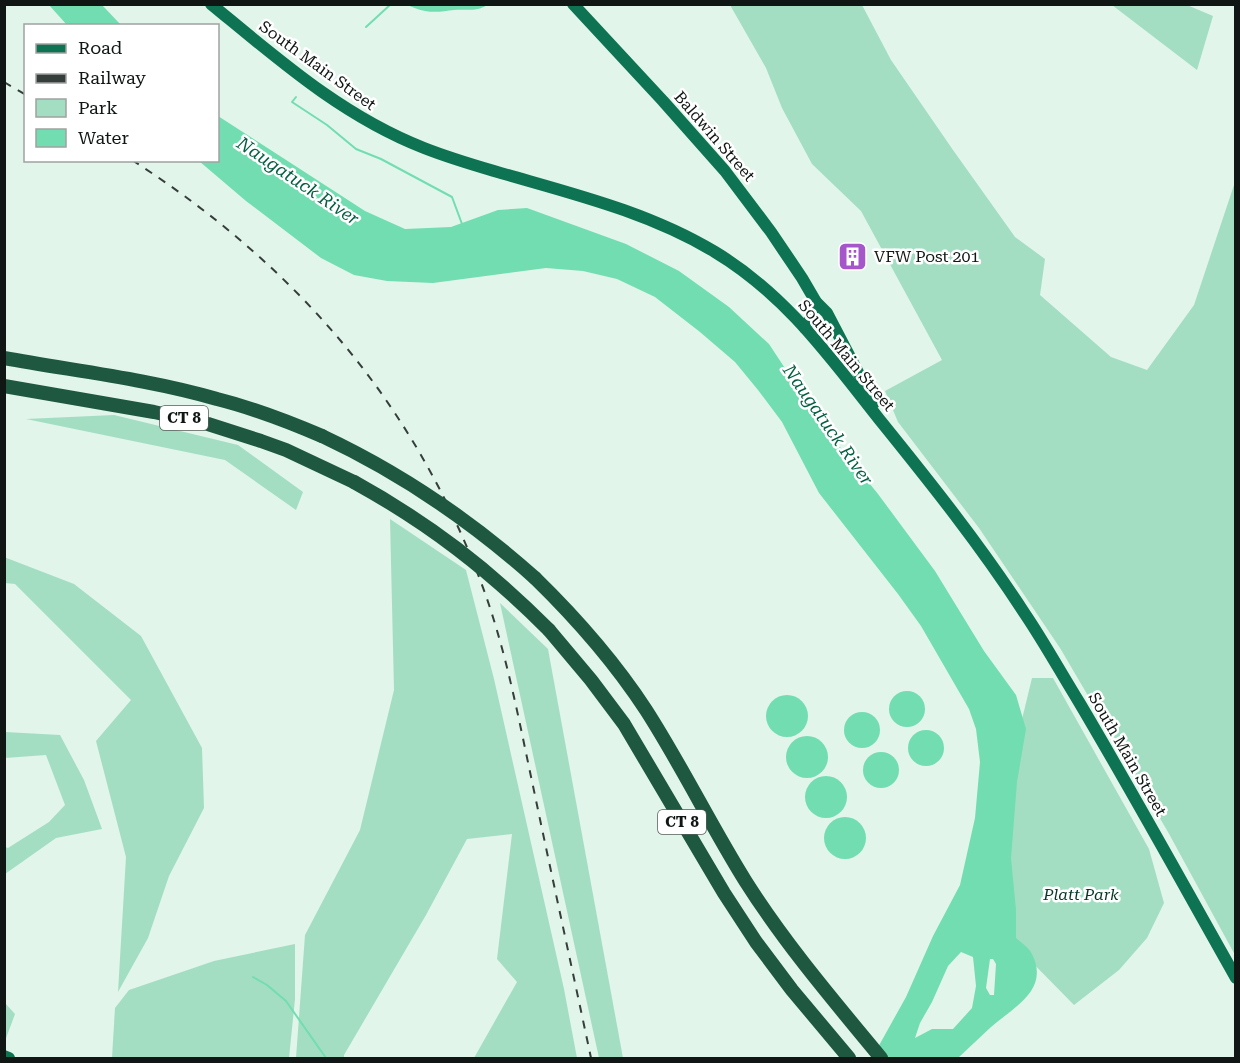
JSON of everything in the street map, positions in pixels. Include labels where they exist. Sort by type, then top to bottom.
[{"type":"highway","name":"CT 8","points":[[4,358],[187,391],[261,412],[322,436],[380,466],[445,505],[491,540],[535,578],[574,618],[629,685],[660,733],[750,889],[794,952],[881,1059]]},
{"type":"highway","name":"CT 8","points":[[4,386],[154,412],[208,424],[252,438],[286,450],[354,482],[404,511],[451,543],[501,584],[549,630],[591,680],[639,748],[740,918],[774,967],[849,1059]]},
{"type":"main road","name":"South Main Street","points":[[211,4],[226,9],[308,82],[371,124],[437,153],[629,211],[674,230],[706,246],[738,267],[780,302],[805,328],[881,421],[976,544],[1026,614],[1116,765],[1236,978]]},
{"type":"main road","name":"Baldwin Street","points":[[573,4],[663,100],[725,171],[771,232],[816,302],[827,313],[878,410],[881,421]]},
{"type":"main road","points":[[805,328],[816,302]]},
{"type":"main road","points":[[4,1056],[9,1059]]},
{"type":"green space","points":[[730,5],[862,5],[891,60],[1015,237],[1045,259],[1040,295],[1111,357],[1147,370],[1194,305],[1235,182],[1235,955],[1168,832],[1060,648],[979,528],[898,422],[885,391],[942,360],[861,211],[812,164],[782,108],[766,68]]},
{"type":"green space","points":[[1112,5],[1187,5],[1213,16],[1197,70]]},
{"type":"green space","points":[[114,415],[238,445],[303,492],[296,510],[225,460],[26,419]]},
{"type":"green space","points":[[390,519],[466,570],[494,679],[564,989],[577,1058],[474,1058],[517,982],[497,959],[512,834],[467,839],[344,1058],[296,1058],[305,935],[360,830],[394,690]]},
{"type":"green space","points":[[4,557],[74,584],[141,636],[202,748],[204,808],[169,876],[148,938],[118,992],[126,857],[96,741],[131,700],[15,584],[5,583]]},
{"type":"green space","points":[[500,603],[548,649],[623,1058],[599,1058]]},
{"type":"green space","name":"Platt Park","points":[[1032,678],[1053,678],[1149,849],[1164,903],[1147,938],[1119,970],[1074,1005],[1013,943],[1003,895],[1016,744]]},
{"type":"green space","points":[[5,732],[60,735],[84,780],[102,829],[56,838],[5,874],[5,847],[8,848],[49,822],[65,805],[46,755],[5,758]]},
{"type":"green space","points":[[295,944],[295,999],[289,1058],[112,1058],[115,1008],[129,990],[214,961]]},
{"type":"green space","points":[[5,1003],[15,1014],[5,1041]]},
{"type":"water","points":[[49,5],[102,5],[120,24],[66,24]]},
{"type":"water","points":[[407,5],[487,5],[475,9],[433,12]]},
{"type":"water","name":"Naugatuck River","points":[[219,117],[365,211],[405,229],[451,227],[498,210],[527,208],[626,244],[679,271],[729,307],[769,344],[823,426],[878,494],[935,571],[984,651],[1016,695],[1026,729],[1017,782],[1011,858],[1016,938],[1031,952],[1036,967],[1033,988],[1019,1005],[958,1058],[872,1058],[906,997],[933,936],[960,885],[975,818],[980,762],[976,729],[969,709],[921,626],[819,493],[782,422],[735,362],[655,297],[617,279],[583,271],[546,268],[433,283],[387,281],[354,275],[321,258],[246,201],[200,162],[219,162]],"holes":[[[961,952],[973,957],[976,986],[972,1008],[953,1029],[932,1029],[915,1038],[948,966]],[[990,959],[993,959],[996,964],[994,995],[990,995],[986,988]]]},
{"type":"water","points":[[907,691],[920,696],[925,709],[920,722],[907,727],[894,722],[889,709],[894,696]]},
{"type":"water","points":[[787,695],[802,701],[808,716],[802,731],[787,737],[772,731],[766,716],[772,701]]},
{"type":"water","points":[[862,712],[875,717],[880,730],[875,743],[862,748],[849,743],[844,730],[849,717]]},
{"type":"water","points":[[926,730],[939,735],[944,748],[939,761],[926,766],[913,761],[908,748],[913,735]]},
{"type":"water","points":[[807,736],[822,742],[828,757],[822,772],[807,778],[792,772],[786,757],[792,742]]},
{"type":"water","points":[[881,752],[894,757],[899,770],[894,783],[881,788],[868,783],[863,770],[868,757]]},
{"type":"water","points":[[826,776],[841,782],[847,797],[841,812],[826,818],[811,812],[805,797],[811,782]]},
{"type":"water","points":[[845,817],[860,823],[866,838],[860,853],[845,859],[830,853],[824,838],[830,823]]},
{"type":"waterway","points":[[366,27],[391,4]]},
{"type":"waterway","points":[[296,97],[292,102],[327,125],[356,149],[381,159],[452,197],[462,224]]},
{"type":"waterway","points":[[253,977],[286,1001],[326,1058]]},
{"type":"railway","points":[[4,82],[24,94]]},
{"type":"railway","points":[[135,162],[190,200],[244,244],[294,290],[340,340],[381,393],[418,451],[451,512],[479,577],[504,654],[591,1058]]},
{"type":"place","name":"VFW Post 201","points":[[853,256]]}]
